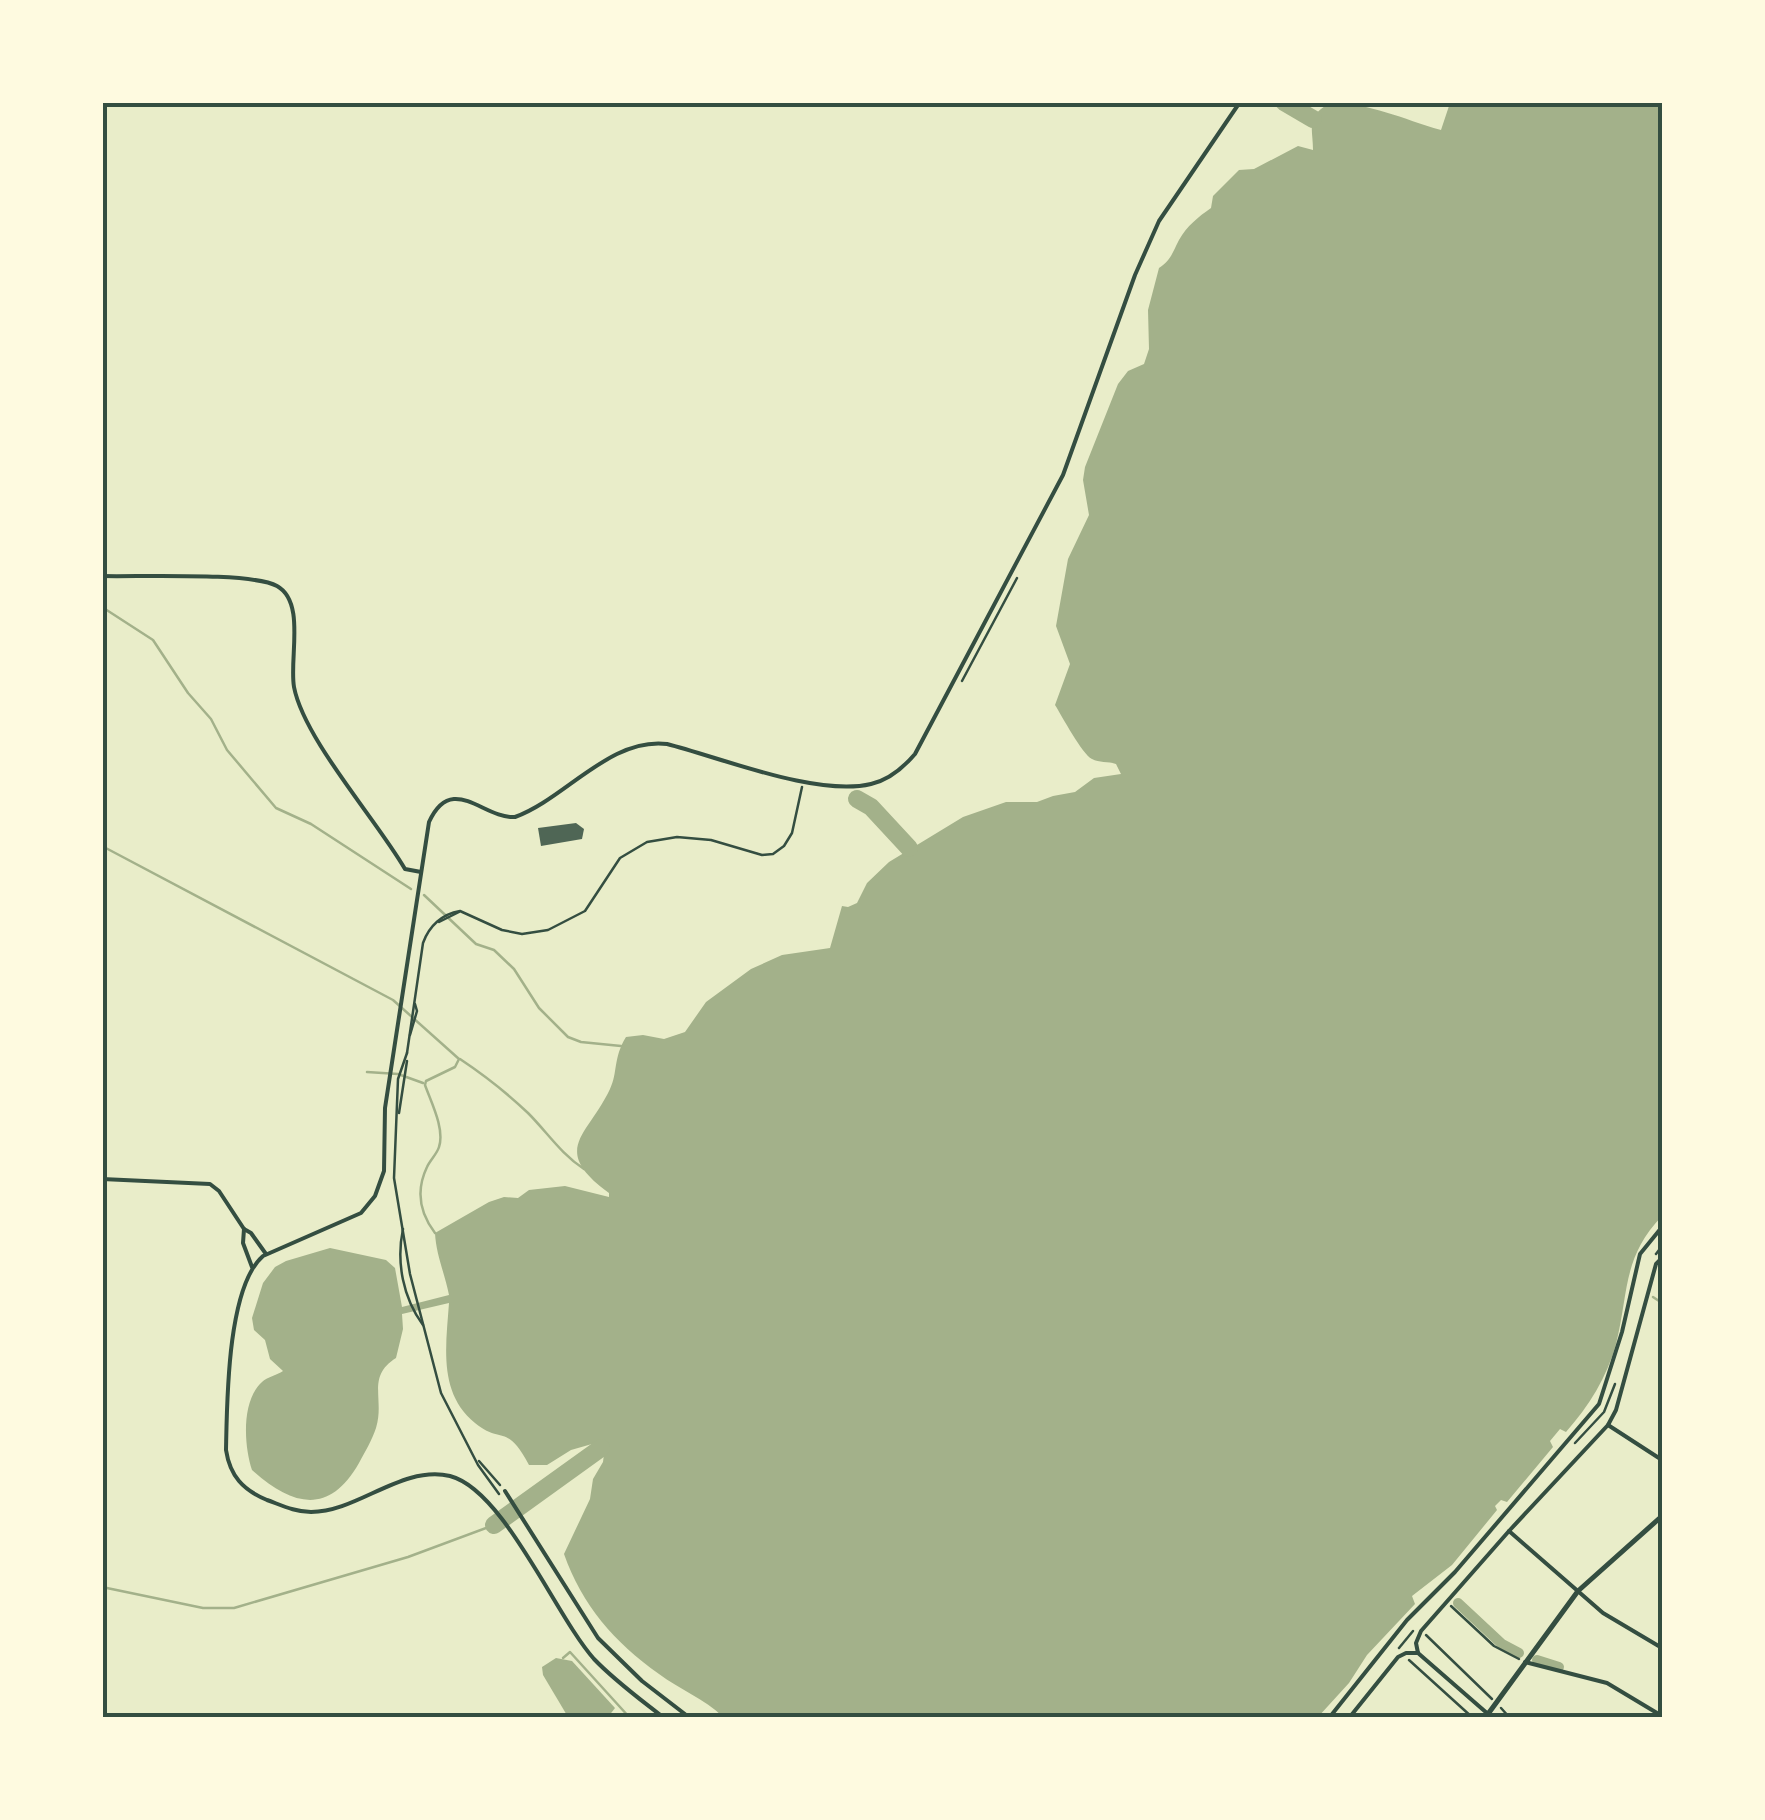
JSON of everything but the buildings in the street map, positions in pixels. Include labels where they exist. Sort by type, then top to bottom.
[{"type":"street","points":[[664,1718],[594,1659],[509,1531],[475,1488],[438,1474],[410,1479],[326,1511],[291,1509],[245,1488],[228,1466],[226,1438],[234,1329],[244,1284],[252,1267],[266,1254],[342,1223],[371,1204],[384,1172],[385,1108],[434,810],[445,802],[465,799],[504,817],[515,817],[614,757],[648,744],[667,744],[838,787],[874,784],[905,766],[920,745],[1063,475],[1135,274],[1159,221],[1240,102]]},
{"type":"street","points":[[102,576],[242,579],[274,584],[286,592],[293,605],[294,687],[308,724],[405,869],[421,872]]},
{"type":"street","points":[[102,1179],[210,1184],[266,1254]]},
{"type":"street","points":[[1330,1718],[1385,1646],[1455,1572],[1599,1404],[1622,1332],[1640,1254],[1662,1227]]},
{"type":"street","points":[[244,1229],[243,1243],[252,1267]]},
{"type":"street","points":[[1662,1258],[1656,1264],[1616,1410],[1608,1426],[1419,1630],[1418,1653],[1488,1716],[1578,1591],[1662,1516]]},
{"type":"street","points":[[1608,1426],[1662,1460]]},
{"type":"street","points":[[505,1490],[598,1638],[642,1681],[690,1718]]},
{"type":"street","points":[[1509,1531],[1603,1612],[1662,1648]]},
{"type":"street","points":[[1348,1718],[1398,1657],[1406,1652],[1418,1653]]},
{"type":"street","points":[[1525,1662],[1607,1684],[1662,1716]]},
{"type":"path","points":[[398,1119],[423,943],[436,923],[456,912],[522,934],[548,930],[585,911],[620,858],[647,842],[677,837],[710,840],[762,855],[773,854],[792,833],[802,788]]},
{"type":"path","points":[[405,1070],[398,1079],[394,1178],[417,1299],[441,1393],[475,1456],[508,1500]]},
{"type":"path","points":[[403,1228],[401,1272],[424,1328]]},
{"type":"path","points":[[475,1456],[505,1490]]},
{"type":"path","points":[[1446,1602],[1494,1646],[1525,1662]]},
{"type":"path","points":[[1419,1630],[1510,1718]]},
{"type":"path","points":[[1398,1657],[1412,1660],[1473,1718]]},
{"type":"shaded area","points":[[1330,103],[1373,109],[1441,130],[1450,103],[1662,103],[1662,1216],[1633,1261],[1612,1356],[1582,1412],[1566,1432],[1560,1429],[1550,1441],[1553,1447],[1507,1502],[1501,1500],[1495,1506],[1497,1510],[1452,1565],[1412,1596],[1415,1604],[1367,1655],[1349,1683],[1318,1717],[723,1717],[643,1662],[590,1606],[564,1554],[590,1499],[593,1479],[604,1454],[592,1444],[571,1450],[547,1465],[529,1465],[515,1443],[475,1423],[463,1411],[450,1383],[446,1352],[449,1303],[402,1314],[403,1329],[396,1358],[381,1373],[379,1381],[376,1428],[359,1463],[335,1492],[309,1500],[281,1492],[267,1482],[252,1470],[246,1424],[255,1390],[264,1380],[283,1371],[270,1359],[265,1340],[254,1330],[252,1318],[263,1283],[275,1267],[330,1248],[386,1260],[395,1268],[402,1307],[449,1295],[435,1233],[489,1202],[518,1198],[529,1190],[565,1186],[609,1197],[581,1165],[577,1153],[584,1131],[610,1089],[626,1037],[664,1039],[685,1032],[706,1002],[751,969],[782,955],[830,948],[842,906],[857,903],[867,883],[889,862],[963,817],[1006,802],[1037,802],[1075,792],[1094,778],[1121,774],[1116,764],[1088,756],[1055,705],[1070,664],[1056,626],[1068,559],[1089,515],[1083,480],[1085,467],[1118,384],[1128,371],[1144,364],[1149,349],[1148,310],[1159,268],[1189,226],[1211,208],[1213,196],[1239,170],[1254,169],[1298,146],[1313,150],[1314,118]]},
{"type":"shaded area","points":[[556,1658],[572,1661],[615,1708],[608,1717],[568,1717],[543,1675],[542,1667]]},
{"type":"waterway","points":[[1284,102],[1313,119]]},
{"type":"waterway","points":[[102,607],[153,640],[188,693],[211,719],[227,750],[276,808],[311,824],[411,889]]},
{"type":"waterway","points":[[857,799],[871,807],[909,848]]},
{"type":"waterway","points":[[102,846],[393,1000],[459,1059],[455,1067],[425,1085],[440,1140],[420,1192],[425,1217],[435,1233]]},
{"type":"waterway","points":[[424,895],[476,944],[494,950],[514,969],[539,1008],[568,1037],[621,1046]]},
{"type":"waterway","points":[[460,1059],[520,1106],[584,1169]]},
{"type":"waterway","points":[[367,1072],[398,1074],[423,1083]]},
{"type":"waterway","points":[[1653,1297],[1662,1303]]},
{"type":"waterway","points":[[494,1525],[601,1448]]},
{"type":"waterway","points":[[102,1587],[203,1608],[234,1608],[408,1557],[494,1525]]},
{"type":"waterway","points":[[1458,1603],[1502,1644],[1519,1653]]},
{"type":"waterway","points":[[563,1658],[570,1652],[630,1718]]},
{"type":"waterway","points":[[1537,1660],[1559,1667]]}]
